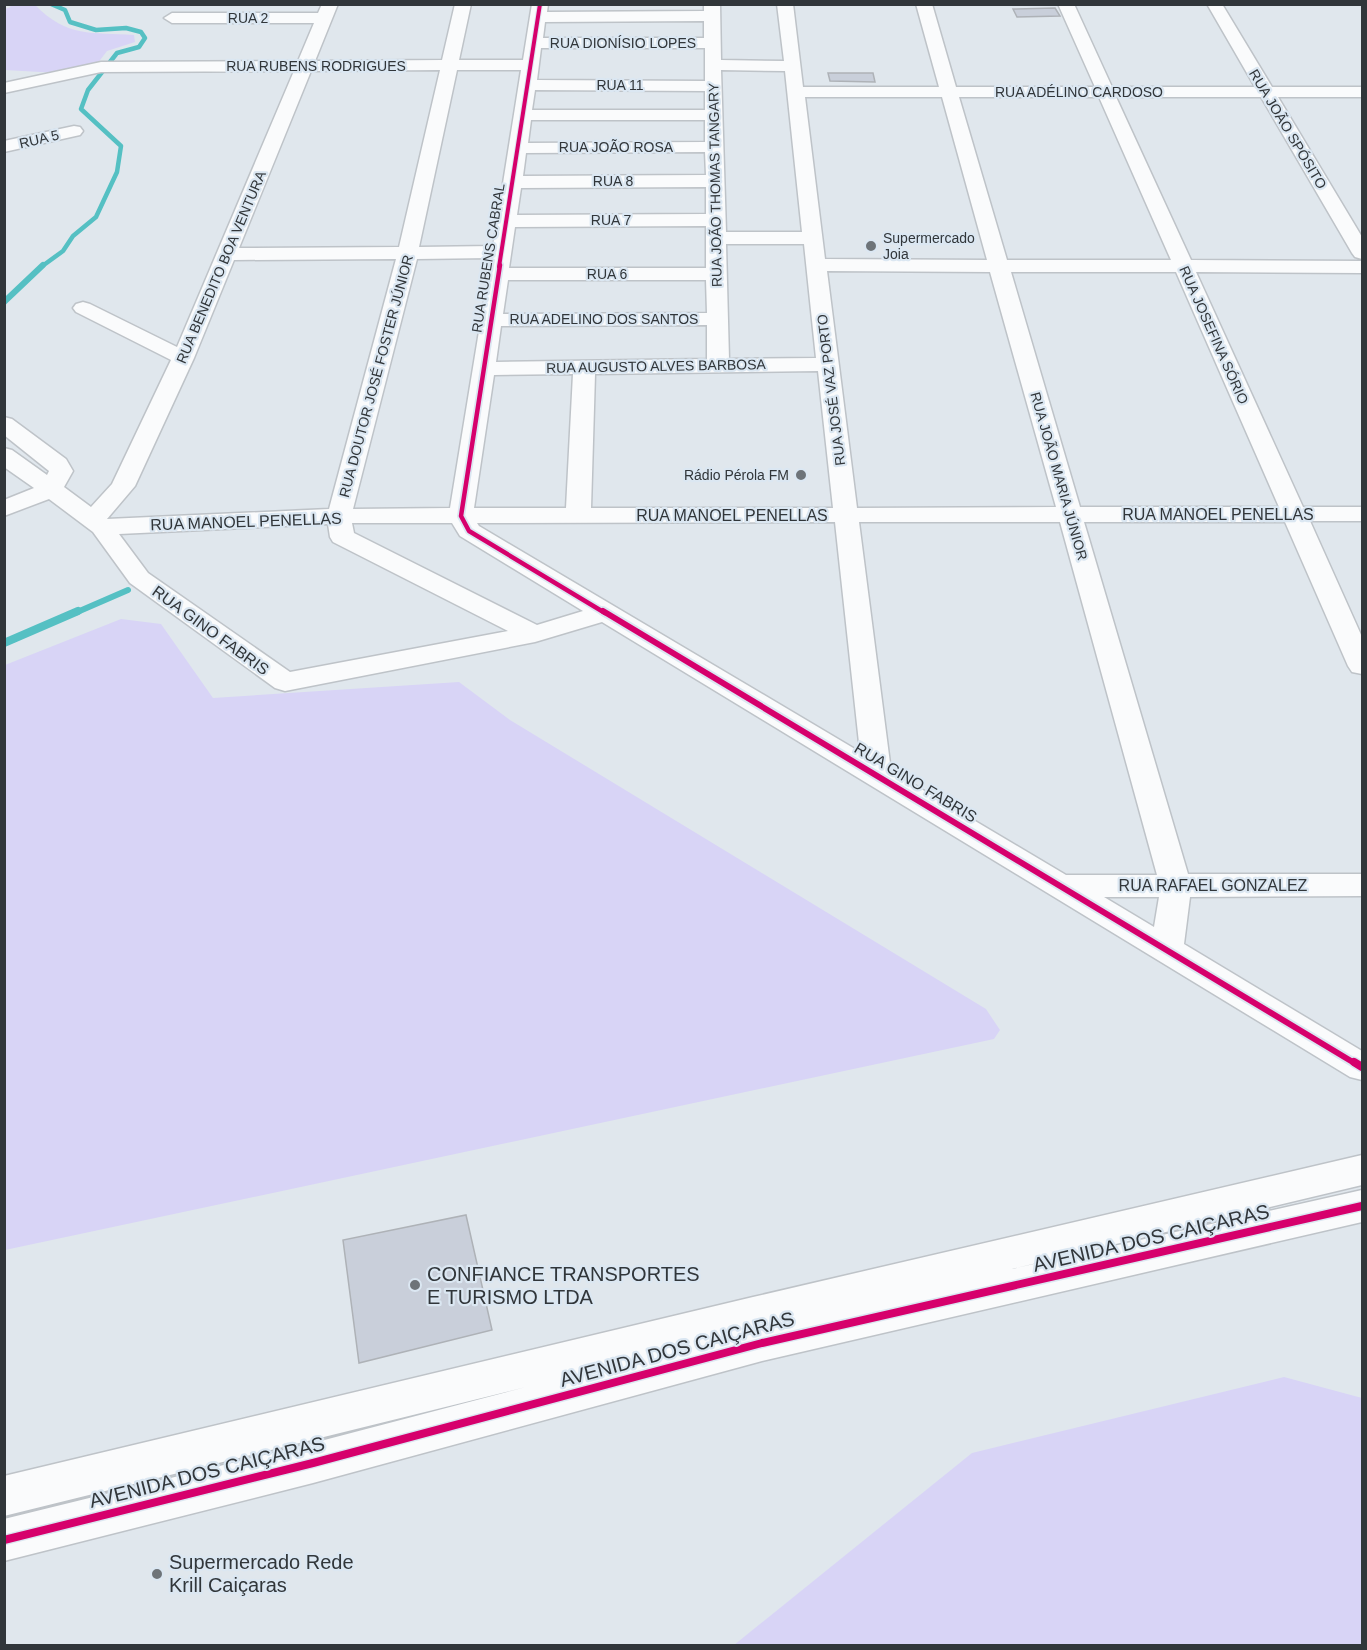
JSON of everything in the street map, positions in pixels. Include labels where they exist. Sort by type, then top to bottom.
[{"type":"street","name":"RUA DOUTOR JOSÉ FOSTER JÚNIOR","points":[[463,4],[408,253],[339,516],[342,537],[535,634]]},
{"type":"street","name":"RUA JOSÉ VAZ PORTO","points":[[785,4],[877,775]]},
{"type":"street","name":"RUA JOÃO MARIA JÚNIOR","points":[[924,4],[1176,885],[1167,949]]},
{"type":"street","name":"RUA JOSEFINA SÓRIO","points":[[1066,4],[1362,666]]},
{"type":"street","name":"RUA JOÃO SPÓSITO","points":[[1214,4],[1362,253]]},
{"type":"street","points":[[539,11],[712,10]]},
{"type":"street","name":"RUA JOÃO THOMAS TANGARY","points":[[712,10],[718,365]]},
{"type":"street","name":"RUA 2","points":[[171,18],[327,11]]},
{"type":"street","name":"RUA BENEDITO BOA VENTURA","points":[[98,523],[123,486],[183,358],[327,11]]},
{"type":"street","name":"RUA RUBENS CABRAL","points":[[460,516],[539,11]]},
{"type":"street","name":"RUA DIONÍSIO LOPES","points":[[534,43],[712,43]]},
{"type":"street","name":"RUA RUBENS RODRIGUES","points":[[4,88],[101,67],[449,65],[529,75]]},
{"type":"street","points":[[713,65],[793,66]]},
{"type":"street","name":"RUA 11","points":[[529,75],[713,86]]},
{"type":"street","name":"RUA ADÉLINO CARDOSO","points":[[796,93],[1362,92]]},
{"type":"street","points":[[522,115],[714,115]]},
{"type":"street","name":"RUA 5","points":[[4,147],[74,131]]},
{"type":"street","name":"RUA JOÃO ROSA","points":[[517,148],[714,147]]},
{"type":"street","name":"RUA 8","points":[[512,182],[715,181]]},
{"type":"street","name":"RUA 7","points":[[506,221],[716,229],[813,237]]},
{"type":"street","points":[[226,254],[501,252]]},
{"type":"street","points":[[816,265],[1362,267]]},
{"type":"street","name":"RUA 6","points":[[498,274],[717,274]]},
{"type":"street","points":[[83,308],[183,358]]},
{"type":"street","name":"RUA ADELINO DOS SANTOS","points":[[491,320],[717,319]]},
{"type":"street","name":"RUA AUGUSTO ALVES BARBOSA","points":[[483,369],[828,364]]},
{"type":"street","points":[[578,516],[584,367]]},
{"type":"street","points":[[4,424],[58,464],[61,471],[50,490],[4,509]]},
{"type":"street","name":"RUA GINO FABRIS","points":[[4,455],[98,523],[139,578],[285,682],[535,634],[604,613]]},
{"type":"street","name":"RUA MANOEL PENELLAS","points":[[98,523],[339,516],[1362,514]]},
{"type":"street","name":"RUA GINO FABRIS","points":[[460,516],[469,531],[1064,886],[1362,1067]]},
{"type":"street","name":"RUA RAFAEL GONZALEZ","points":[[1064,886],[1362,885]]},
{"type":"street","name":"AVENIDA DOS CAIÇARAS","points":[[4,1540],[313,1463],[758,1328],[1362,1170]]},
{"type":"street","name":"AVENIDA DOS CAIÇARAS","points":[[4,1496],[758,1328],[1362,1206]]},
{"type":"shaded area","points":[[8,5],[35,5],[47,16],[69,28],[92,33],[134,35],[135,42],[107,51],[97,64],[58,73],[5,70],[5,9],[11,7]]},
{"type":"shaded area","points":[[121,619],[161,624],[213,698],[459,682],[510,720],[986,1009],[1000,1030],[994,1039],[5,1250],[5,665]]},
{"type":"shaded area","points":[[1284,1377],[1362,1398],[1362,1645],[734,1645],[972,1453]]},
{"type":"building","points":[[1055,8],[1060,16],[1017,17],[1013,9]]},
{"type":"building","points":[[828,73],[873,73],[875,82],[830,81]]},
{"type":"building","name":"CONFIANCE TRANSPORTES E TURISMO LTDA","points":[[466,1215],[492,1330],[359,1363],[343,1240]]},
{"type":"waterway","points":[[41,267],[63,251],[73,236],[96,217],[117,172],[121,146],[81,109],[88,90],[117,53],[139,47],[145,38],[141,32],[126,28],[96,30],[70,22],[65,10],[51,4]]},
{"type":"waterway","points":[[4,302],[43,265]]},
{"type":"waterway","points":[[75,613],[128,590]]},
{"type":"waterway","points":[[4,643],[78,611]]},
{"type":"cycle path","points":[[540,4],[461,516],[469,531],[1362,1067]]},
{"type":"cycle path","points":[[4,1540],[313,1463],[762,1343],[1362,1206]]},
{"type":"place","name":"Supermercado Joia","points":[[871,246]]},
{"type":"place","name":"Rádio Pérola FM","points":[[801,475]]},
{"type":"place","name":"CONFIANCE TRANSPORTES E TURISMO LTDA","points":[[415,1285]]},
{"type":"place","name":"Supermercado Rede Krill Caiçaras","points":[[157,1574]]}]
